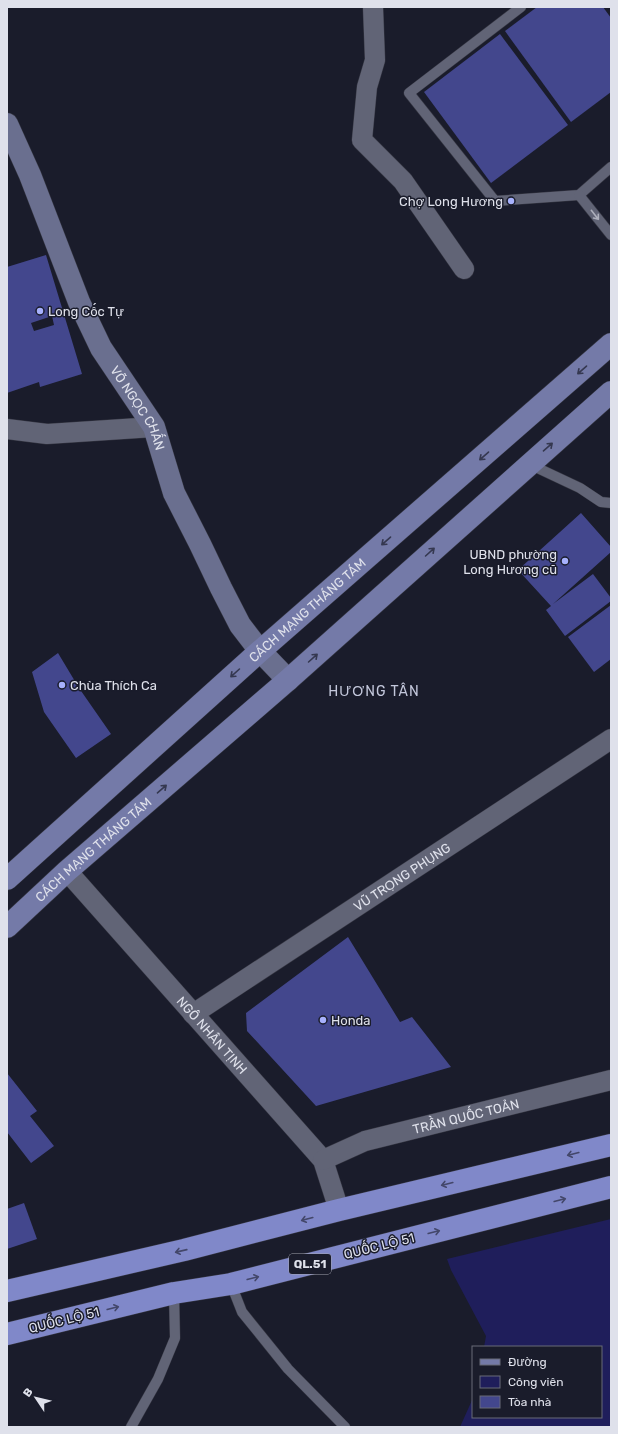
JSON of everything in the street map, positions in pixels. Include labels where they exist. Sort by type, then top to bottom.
[{"type":"highway","points":[[7,1291],[184,1250],[339,1210],[611,1145]]},
{"type":"highway","name":"QUỐC LỘ 51","points":[[7,1334],[174,1293],[231,1284],[611,1187]]},
{"type":"main road","name":"CÁCH MẠNG THÁNG TÁM","points":[[7,879],[260,650],[611,344]]},
{"type":"main road","name":"CÁCH MẠNG THÁNG TÁM","points":[[7,926],[67,871],[288,680],[611,392]]},
{"type":"street","points":[[373,7],[375,60],[367,87],[362,140],[403,181],[464,269]]},
{"type":"street","name":"VÕ NGỌC CHẤN","points":[[7,124],[30,175],[80,302],[101,348],[154,427],[174,493],[221,588],[240,625],[260,650],[288,680]]},
{"type":"street","points":[[7,429],[47,434],[154,427]]},
{"type":"street","name":"VŨ TRỌNG PHỤNG","points":[[193,1014],[611,739]]},
{"type":"street","name":"NGÔ NHÂN TỊNH","points":[[67,871],[323,1160],[339,1210]]},
{"type":"street","name":"TRẦN QUỐC TOẢN","points":[[323,1160],[365,1141],[611,1080]]},
{"type":"lane","points":[[522,7],[409,92],[495,201],[579,195],[611,168]]},
{"type":"lane","points":[[579,195],[611,235]]},
{"type":"lane","points":[[529,464],[580,488],[601,502],[611,503]]},
{"type":"lane","points":[[231,1284],[242,1312],[288,1369],[345,1427]]},
{"type":"lane","points":[[131,1427],[158,1379],[175,1338],[174,1293]]},
{"type":"green space","points":[[611,1219],[611,1427],[460,1427],[472,1400],[472,1418],[602,1418],[602,1346],[484,1346],[486,1336],[451,1270],[447,1259]]},
{"type":"building","points":[[537,7],[603,7],[611,18],[611,92],[571,122],[505,31]]},
{"type":"building","points":[[500,34],[568,125],[491,183],[424,92]]},
{"type":"building","points":[[46,255],[82,374],[40,387],[39,382],[7,393],[7,267]],"holes":[[[52,316],[54,325],[34,331],[31,323]]]},
{"type":"building","name":"UBND phường Long Hương cũ","points":[[581,513],[611,547],[611,552],[553,604],[593,574],[611,598],[611,601],[565,636],[546,610],[551,606],[518,570]]},
{"type":"building","points":[[611,605],[611,659],[594,672],[568,637]]},
{"type":"building","points":[[58,653],[79,688],[111,734],[76,758],[44,712],[32,672]]},
{"type":"building","name":"Honda","points":[[348,937],[400,1022],[412,1017],[451,1067],[316,1106],[247,1031],[246,1013]]},
{"type":"building","points":[[7,1073],[37,1111],[30,1116],[54,1146],[31,1163],[7,1132]]},
{"type":"building","points":[[24,1203],[37,1239],[7,1249],[7,1209]]},
{"type":"place","name":"Chợ Long Hương","points":[[511,201]]},
{"type":"place","name":"Long Cốc Tự","points":[[40,311]]},
{"type":"place","name":"UBND phường Long Hương cũ","points":[[565,561]]},
{"type":"place","name":"Chùa Thích Ca","points":[[62,685]]},
{"type":"place","name":"Honda","points":[[323,1020]]},
{"type":"district","name":"HƯƠNG TÂN","points":[[374,691]]}]
